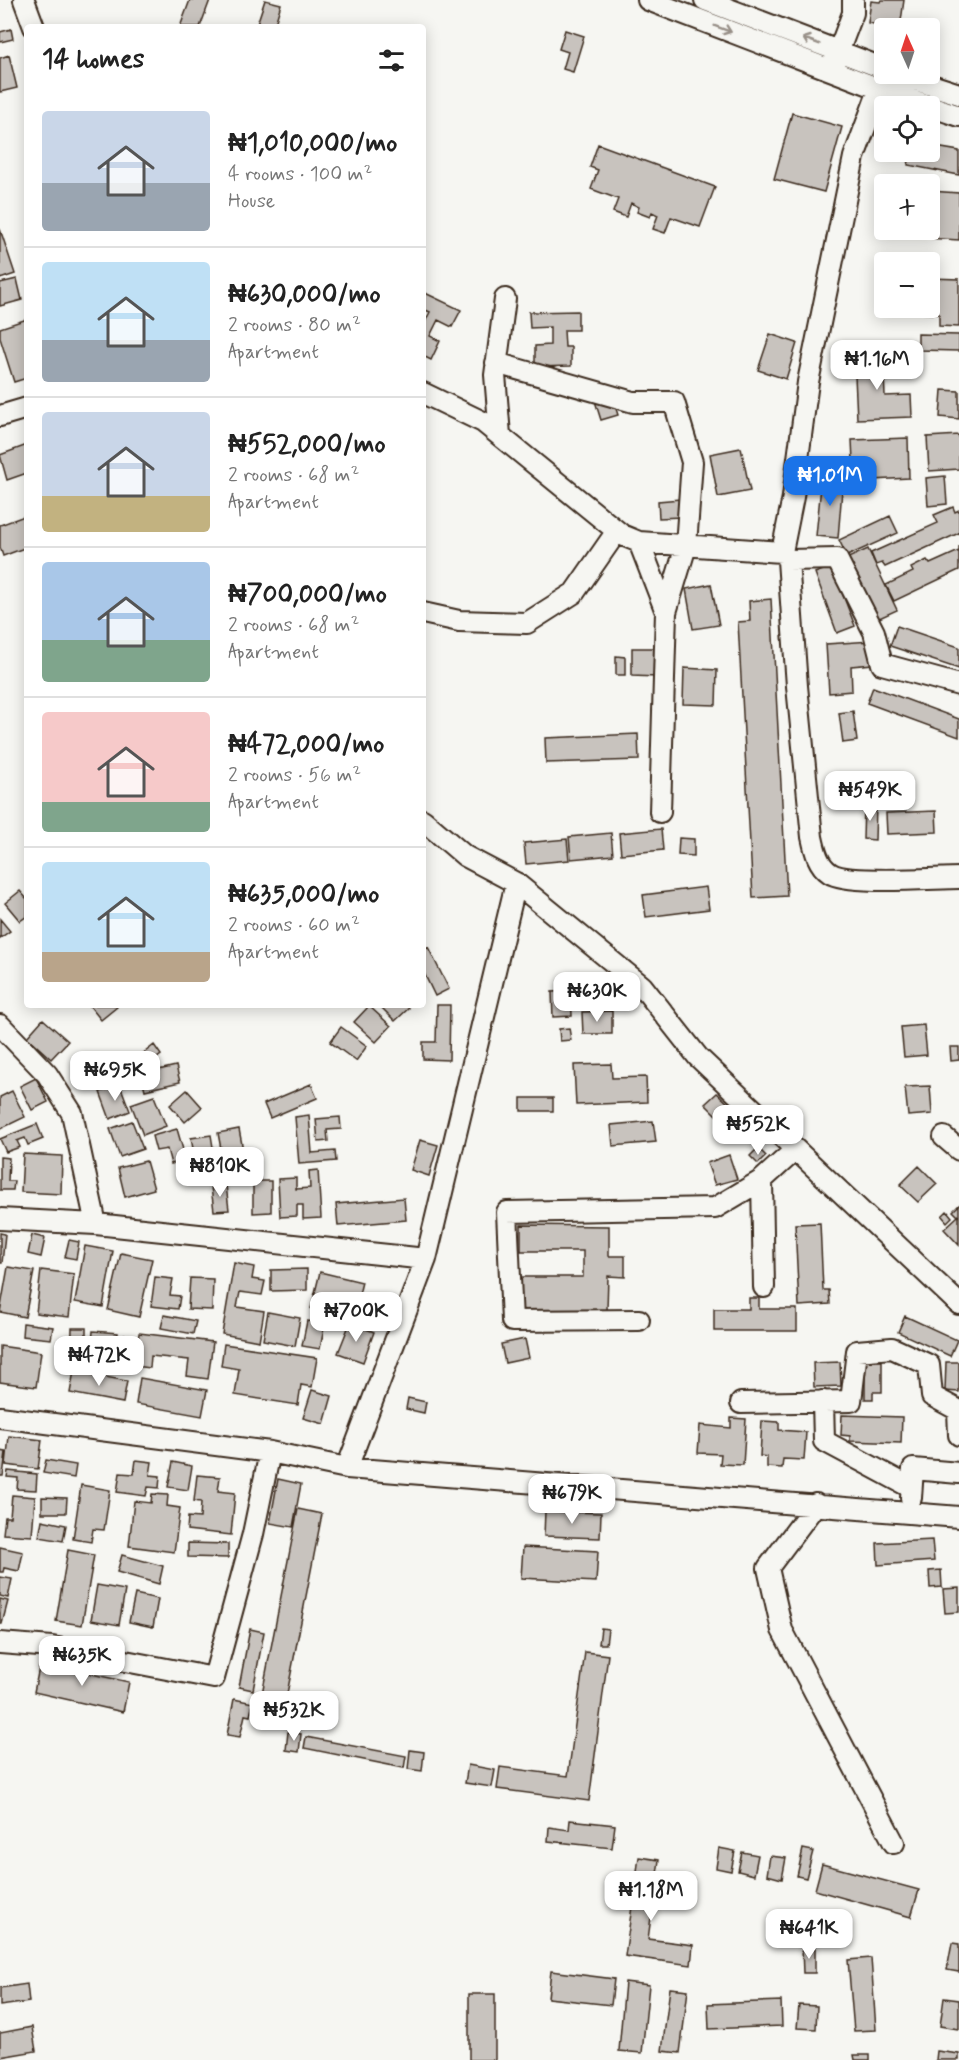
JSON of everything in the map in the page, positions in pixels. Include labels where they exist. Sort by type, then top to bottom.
[{"type":"street","points":[[24,0],[33,24]]},
{"type":"street","points":[[648,0],[831,71],[874,76]]},
{"type":"street","points":[[705,0],[838,52],[874,72]]},
{"type":"street","points":[[831,71],[853,13],[853,0]]},
{"type":"street","points":[[880,84],[854,158],[808,382],[785,556],[797,686],[812,837],[815,853],[822,867],[832,874],[850,879],[959,878]]},
{"type":"street","points":[[897,84],[959,116]]},
{"type":"street","points":[[928,84],[959,94]]},
{"type":"street","points":[[500,435],[495,375],[505,298]]},
{"type":"street","points":[[496,363],[633,402],[674,402],[692,462],[686,546],[666,612],[660,812]]},
{"type":"street","points":[[426,394],[483,422],[617,531],[639,542],[837,559],[874,632],[882,664],[959,685]]},
{"type":"street","points":[[0,416],[24,409]]},
{"type":"street","points":[[426,614],[459,621],[527,624],[574,594],[617,531]]},
{"type":"street","points":[[639,542],[666,612]]},
{"type":"street","points":[[426,823],[465,856],[516,883],[642,986],[698,1057],[794,1151],[855,1202],[959,1304]]},
{"type":"street","points":[[347,1468],[426,1259],[516,883]]},
{"type":"street","points":[[0,1025],[47,1074],[72,1113],[96,1224]]},
{"type":"street","points":[[959,1135],[944,1137],[959,1150]]},
{"type":"street","points":[[639,1320],[512,1321],[507,1212],[715,1208],[762,1180],[794,1151]]},
{"type":"street","points":[[762,1180],[764,1287]]},
{"type":"street","points":[[0,1218],[96,1224],[426,1259]]},
{"type":"street","points":[[741,1402],[851,1401],[856,1351],[892,1348],[929,1365],[932,1396],[958,1410],[959,1435]]},
{"type":"street","points":[[823,1401],[824,1441],[910,1487]]},
{"type":"street","points":[[0,1417],[270,1452],[347,1468],[959,1517]]},
{"type":"street","points":[[0,1643],[52,1647],[214,1678],[253,1534],[270,1452]]},
{"type":"street","points":[[912,1513],[910,1487],[913,1469],[959,1473]]},
{"type":"street","points":[[816,1504],[768,1568],[782,1630],[894,1843]]},
{"type":"building","points":[[190,0],[210,0],[201,24],[181,24]]},
{"type":"building","points":[[265,0],[281,4],[275,24],[257,24]]},
{"type":"building","points":[[881,0],[904,0],[901,18],[874,18],[874,24],[868,23],[871,1],[880,2]]},
{"type":"building","points":[[11,29],[13,39],[0,42],[0,32]]},
{"type":"building","points":[[565,30],[584,36],[573,72],[563,69],[568,52],[559,49]]},
{"type":"building","points":[[9,55],[17,88],[0,92],[0,58]]},
{"type":"building","points":[[792,113],[842,127],[824,192],[774,179]]},
{"type":"building","points":[[598,144],[715,187],[700,227],[671,217],[665,233],[653,229],[658,215],[652,212],[650,217],[637,212],[639,207],[631,203],[626,217],[613,212],[618,199],[591,189],[598,170],[590,167]]},
{"type":"building","points":[[940,148],[959,151],[959,175],[908,165],[909,162],[940,162]]},
{"type":"building","points":[[940,192],[959,193],[959,240],[940,239]]},
{"type":"building","points":[[0,229],[15,274],[0,279]]},
{"type":"building","points":[[940,278],[959,279],[959,327],[939,326]]},
{"type":"building","points":[[17,279],[22,300],[0,306],[0,283]]},
{"type":"building","points":[[426,293],[461,310],[452,327],[438,320],[430,336],[440,341],[431,360],[426,358],[426,320],[430,312],[426,310]]},
{"type":"building","points":[[578,311],[578,330],[564,330],[565,347],[571,347],[571,366],[535,367],[535,346],[550,345],[550,327],[530,328],[529,312]]},
{"type":"building","points":[[24,320],[24,379],[14,382],[0,338],[0,328]]},
{"type":"building","points":[[770,334],[797,343],[786,379],[758,370]]},
{"type":"building","points":[[918,334],[959,335],[959,351],[918,350]]},
{"type":"building","points":[[883,353],[885,396],[911,395],[912,417],[857,419],[854,354]]},
{"type":"building","points":[[942,390],[959,391],[959,419],[940,417]]},
{"type":"building","points":[[612,396],[618,415],[601,420],[595,401]]},
{"type":"building","points":[[959,435],[959,469],[929,471],[927,437]]},
{"type":"building","points":[[908,438],[909,478],[854,481],[852,440]]},
{"type":"building","points":[[24,446],[24,474],[7,480],[0,455]]},
{"type":"building","points":[[741,448],[750,491],[718,497],[710,454]]},
{"type":"building","points":[[822,476],[843,478],[838,538],[816,536]]},
{"type":"building","points":[[945,476],[947,504],[928,506],[926,478]]},
{"type":"building","points":[[680,499],[681,517],[659,518],[658,501]]},
{"type":"building","points":[[953,507],[955,512],[959,510],[959,533],[885,567],[882,563],[876,565],[871,553],[938,523],[934,515]]},
{"type":"building","points":[[24,516],[24,548],[3,556],[0,547],[0,525]]},
{"type":"building","points":[[890,516],[898,533],[847,556],[839,540]]},
{"type":"building","points":[[868,549],[897,610],[875,620],[846,559]]},
{"type":"building","points":[[959,551],[959,570],[894,601],[886,585],[913,572],[911,568],[927,560],[930,564]]},
{"type":"building","points":[[832,567],[855,626],[837,633],[815,573]]},
{"type":"building","points":[[711,584],[719,625],[693,629],[686,589]]},
{"type":"building","points":[[771,599],[787,896],[753,898],[738,622],[750,621],[749,601]]},
{"type":"building","points":[[897,626],[959,647],[959,669],[890,646]]},
{"type":"building","points":[[872,641],[873,664],[851,666],[852,691],[829,693],[826,644]]},
{"type":"building","points":[[632,648],[658,648],[657,677],[632,676]]},
{"type":"building","points":[[616,656],[625,657],[625,675],[616,675]]},
{"type":"building","points":[[684,668],[717,670],[716,705],[683,704]]},
{"type":"building","points":[[873,687],[959,719],[959,737],[867,703]]},
{"type":"building","points":[[853,711],[857,741],[843,743],[839,713]]},
{"type":"building","points":[[638,734],[639,760],[546,763],[545,738]]},
{"type":"building","points":[[864,805],[876,805],[875,840],[863,839]]},
{"type":"building","points":[[936,811],[937,832],[887,834],[886,813]]},
{"type":"building","points":[[661,829],[663,850],[621,854],[619,833]]},
{"type":"building","points":[[611,833],[613,855],[571,859],[569,837]]},
{"type":"building","points":[[679,838],[694,839],[694,856],[678,855]]},
{"type":"building","points":[[567,839],[569,860],[526,864],[524,843]]},
{"type":"building","points":[[706,887],[709,909],[646,917],[643,895]]},
{"type":"building","points":[[20,891],[24,896],[24,918],[20,921],[5,903]]},
{"type":"building","points":[[0,919],[10,931],[0,938]]},
{"type":"building","points":[[428,947],[449,989],[435,996],[426,977],[426,948]]},
{"type":"building","points":[[571,991],[572,1016],[553,1017],[552,992]]},
{"type":"building","points":[[437,1005],[450,1005],[449,1060],[423,1059],[423,1042],[436,1042]]},
{"type":"building","points":[[91,1008],[116,1008],[101,1020]]},
{"type":"building","points":[[367,1008],[371,1008],[391,1026],[376,1042],[354,1022]]},
{"type":"building","points":[[382,1008],[409,1008],[395,1021]]},
{"type":"building","points":[[612,1011],[612,1034],[583,1034],[582,1012]]},
{"type":"building","points":[[43,1019],[68,1041],[51,1059],[27,1037]]},
{"type":"building","points":[[924,1025],[927,1055],[904,1057],[901,1027]]},
{"type":"building","points":[[341,1027],[367,1046],[356,1061],[330,1042]]},
{"type":"building","points":[[569,1028],[571,1040],[560,1041],[559,1029]]},
{"type":"building","points":[[154,1045],[161,1055],[128,1080],[121,1071]]},
{"type":"building","points":[[950,1047],[959,1047],[959,1060],[951,1061]]},
{"type":"building","points":[[611,1064],[612,1078],[646,1077],[647,1102],[576,1105],[574,1065]]},
{"type":"building","points":[[176,1066],[180,1082],[145,1090],[141,1074]]},
{"type":"building","points":[[36,1078],[48,1102],[32,1110],[20,1086]]},
{"type":"building","points":[[311,1084],[317,1098],[270,1118],[264,1104]]},
{"type":"building","points":[[120,1085],[130,1111],[110,1119],[100,1092]]},
{"type":"building","points":[[930,1086],[932,1114],[908,1116],[905,1087]]},
{"type":"building","points":[[187,1090],[202,1107],[185,1122],[170,1105]]},
{"type":"building","points":[[12,1091],[25,1117],[0,1129],[0,1097]]},
{"type":"building","points":[[717,1093],[732,1107],[720,1119],[705,1104]]},
{"type":"building","points":[[154,1096],[166,1126],[143,1135],[131,1104]]},
{"type":"building","points":[[521,1098],[553,1098],[553,1111],[521,1111]]},
{"type":"building","points":[[309,1115],[312,1153],[335,1151],[336,1161],[299,1164],[295,1117]]},
{"type":"building","points":[[340,1117],[341,1129],[327,1130],[328,1141],[318,1142],[316,1119]]},
{"type":"building","points":[[132,1121],[143,1149],[120,1157],[110,1129]]},
{"type":"building","points":[[653,1121],[656,1142],[613,1146],[611,1125]]},
{"type":"building","points":[[37,1124],[43,1139],[28,1145],[25,1138],[17,1141],[20,1147],[6,1152],[0,1139]]},
{"type":"building","points":[[177,1129],[186,1160],[171,1164],[167,1149],[156,1151],[152,1136]]},
{"type":"building","points":[[239,1129],[246,1166],[225,1170],[218,1133]]},
{"type":"building","points":[[211,1135],[216,1166],[197,1170],[191,1138]]},
{"type":"building","points":[[420,1140],[438,1145],[429,1176],[411,1170]]},
{"type":"building","points":[[758,1148],[766,1156],[758,1164],[750,1156]]},
{"type":"building","points":[[23,1154],[62,1156],[61,1194],[21,1192]]},
{"type":"building","points":[[729,1155],[737,1179],[715,1185],[707,1163]]},
{"type":"building","points":[[0,1157],[9,1158],[8,1181],[14,1181],[13,1190],[0,1190]]},
{"type":"building","points":[[146,1161],[154,1189],[125,1197],[118,1168]]},
{"type":"building","points":[[919,1166],[937,1184],[918,1202],[900,1185]]},
{"type":"building","points":[[318,1170],[321,1218],[303,1219],[303,1205],[297,1205],[297,1216],[280,1217],[278,1179],[296,1178],[296,1189],[310,1188],[309,1171]]},
{"type":"building","points":[[253,1181],[271,1181],[271,1212],[253,1213]]},
{"type":"building","points":[[226,1185],[229,1210],[214,1211],[211,1187]]},
{"type":"building","points":[[404,1198],[406,1220],[338,1226],[336,1204]]},
{"type":"building","points":[[959,1205],[959,1245],[944,1229],[958,1216],[953,1211]]},
{"type":"building","points":[[947,1211],[952,1217],[947,1222],[942,1216]]},
{"type":"building","points":[[820,1223],[823,1290],[829,1290],[830,1304],[799,1306],[795,1224]]},
{"type":"building","points":[[521,1225],[609,1226],[609,1256],[625,1256],[625,1277],[608,1276],[607,1310],[520,1310],[521,1277],[583,1277],[583,1251],[521,1251]]},
{"type":"building","points":[[0,1233],[5,1234],[2,1263],[0,1263]]},
{"type":"building","points":[[32,1235],[45,1238],[41,1257],[28,1254]]},
{"type":"building","points":[[69,1240],[79,1242],[76,1259],[65,1257]]},
{"type":"building","points":[[85,1246],[113,1251],[103,1307],[75,1302]]},
{"type":"building","points":[[121,1253],[152,1259],[139,1317],[108,1310]]},
{"type":"building","points":[[234,1263],[254,1267],[252,1279],[265,1281],[262,1295],[240,1292],[237,1307],[264,1311],[259,1341],[222,1334]]},
{"type":"building","points":[[8,1267],[34,1271],[25,1317],[0,1312]]},
{"type":"building","points":[[307,1269],[307,1290],[271,1291],[271,1270]]},
{"type":"building","points":[[41,1270],[74,1274],[69,1317],[36,1313]]},
{"type":"building","points":[[320,1272],[362,1282],[353,1319],[311,1309]]},
{"type":"building","points":[[155,1277],[173,1279],[170,1295],[180,1296],[178,1309],[151,1306]]},
{"type":"building","points":[[190,1278],[213,1279],[212,1310],[188,1309]]},
{"type":"building","points":[[749,1298],[759,1298],[759,1309],[797,1309],[797,1331],[714,1331],[714,1309],[749,1309]]},
{"type":"building","points":[[268,1312],[300,1318],[295,1346],[263,1340]]},
{"type":"building","points":[[164,1315],[196,1321],[193,1334],[161,1328]]},
{"type":"building","points":[[905,1316],[957,1340],[950,1356],[898,1332]]},
{"type":"building","points":[[307,1321],[325,1323],[320,1349],[302,1346]]},
{"type":"building","points":[[23,1323],[53,1327],[51,1339],[22,1336]]},
{"type":"building","points":[[350,1323],[374,1332],[363,1362],[338,1353]]},
{"type":"building","points":[[72,1328],[86,1328],[86,1343],[92,1343],[93,1331],[118,1333],[117,1345],[125,1345],[125,1335],[130,1335],[129,1369],[71,1366]]},
{"type":"building","points":[[139,1333],[213,1342],[208,1379],[187,1376],[189,1360],[151,1356],[150,1368],[135,1366]]},
{"type":"building","points":[[525,1339],[529,1358],[505,1363],[501,1344]]},
{"type":"building","points":[[224,1344],[317,1358],[312,1387],[301,1385],[298,1405],[235,1395],[239,1369],[221,1366]]},
{"type":"building","points":[[0,1346],[41,1352],[36,1387],[0,1382]]},
{"type":"building","points":[[865,1361],[882,1361],[882,1392],[873,1392],[873,1399],[865,1399]]},
{"type":"building","points":[[840,1362],[841,1386],[814,1387],[813,1363]]},
{"type":"building","points":[[946,1362],[959,1362],[959,1392],[945,1391]]},
{"type":"building","points":[[74,1371],[127,1381],[123,1403],[70,1393]]},
{"type":"building","points":[[140,1378],[207,1390],[202,1416],[136,1404]]},
{"type":"building","points":[[312,1390],[332,1396],[324,1424],[303,1418]]},
{"type":"building","points":[[408,1398],[426,1402],[424,1413],[406,1409]]},
{"type":"building","points":[[842,1415],[902,1417],[901,1443],[850,1441],[850,1436],[841,1435]]},
{"type":"building","points":[[731,1418],[746,1419],[743,1465],[720,1464],[721,1454],[698,1453],[700,1425],[731,1428]]},
{"type":"building","points":[[762,1421],[779,1422],[779,1430],[806,1432],[804,1460],[783,1459],[782,1468],[767,1467],[767,1457],[760,1456]]},
{"type":"building","points":[[9,1436],[42,1440],[38,1469],[6,1465]]},
{"type":"building","points":[[0,1451],[6,1452],[3,1476],[0,1476]]},
{"type":"building","points":[[46,1460],[76,1465],[74,1478],[43,1473]]},
{"type":"building","points":[[136,1460],[152,1462],[150,1475],[160,1476],[159,1488],[148,1487],[146,1496],[117,1492],[120,1473],[134,1474]]},
{"type":"building","points":[[173,1462],[192,1466],[188,1490],[168,1487]]},
{"type":"building","points":[[8,1471],[37,1474],[36,1490],[17,1489],[18,1478],[7,1477]]},
{"type":"building","points":[[197,1475],[220,1477],[218,1491],[235,1493],[231,1535],[187,1530],[188,1517],[200,1518],[201,1502],[194,1501]]},
{"type":"building","points":[[278,1479],[301,1484],[293,1527],[270,1523]]},
{"type":"building","points":[[81,1485],[110,1490],[104,1530],[93,1529],[91,1542],[73,1539]]},
{"type":"building","points":[[152,1494],[168,1495],[167,1506],[180,1508],[174,1552],[129,1546],[134,1501],[151,1503]]},
{"type":"building","points":[[12,1495],[35,1497],[32,1536],[3,1534],[5,1517],[10,1517]]},
{"type":"building","points":[[42,1497],[67,1498],[66,1513],[42,1513]]},
{"type":"building","points":[[298,1509],[322,1514],[285,1704],[261,1699]]},
{"type":"building","points":[[545,1511],[601,1513],[600,1538],[544,1536]]},
{"type":"building","points":[[42,1520],[66,1525],[63,1541],[39,1537]]},
{"type":"building","points":[[932,1540],[934,1561],[878,1565],[877,1543]]},
{"type":"building","points":[[188,1543],[228,1544],[228,1558],[188,1557]]},
{"type":"building","points":[[0,1547],[23,1552],[19,1571],[4,1568],[3,1572],[0,1572]]},
{"type":"building","points":[[523,1547],[598,1551],[596,1582],[521,1578]]},
{"type":"building","points":[[68,1550],[94,1555],[82,1625],[56,1621]]},
{"type":"building","points":[[122,1555],[163,1566],[159,1584],[117,1572]]},
{"type":"building","points":[[941,1570],[942,1587],[930,1588],[929,1571]]},
{"type":"building","points":[[0,1577],[12,1579],[8,1598],[0,1596]]},
{"type":"building","points":[[97,1585],[125,1590],[119,1625],[91,1620]]},
{"type":"building","points":[[959,1588],[959,1612],[945,1613],[943,1589]]},
{"type":"building","points":[[135,1594],[158,1599],[153,1627],[129,1622]]},
{"type":"building","points":[[0,1599],[8,1601],[2,1624],[0,1624]]},
{"type":"building","points":[[601,1628],[608,1629],[606,1644],[599,1644]]},
{"type":"building","points":[[250,1629],[264,1632],[253,1690],[239,1687]]},
{"type":"building","points":[[585,1652],[608,1655],[589,1801],[497,1789],[500,1767],[568,1776]]},
{"type":"building","points":[[40,1663],[129,1682],[123,1712],[34,1692]]},
{"type":"building","points":[[234,1699],[253,1703],[250,1716],[245,1715],[240,1737],[227,1735]]},
{"type":"building","points":[[288,1732],[301,1734],[299,1752],[286,1750]]},
{"type":"building","points":[[306,1737],[406,1756],[404,1768],[304,1748]]},
{"type":"building","points":[[410,1750],[424,1752],[422,1771],[408,1769]]},
{"type":"building","points":[[468,1765],[495,1770],[492,1787],[465,1783]]},
{"type":"building","points":[[570,1820],[615,1825],[612,1848],[548,1841],[549,1827],[569,1830]]},
{"type":"building","points":[[719,1848],[735,1851],[731,1871],[716,1868]]},
{"type":"building","points":[[803,1849],[813,1851],[806,1878],[797,1876]]},
{"type":"building","points":[[742,1852],[758,1855],[754,1875],[738,1871]]},
{"type":"building","points":[[770,1856],[786,1858],[782,1879],[767,1875]]},
{"type":"building","points":[[639,1857],[659,1860],[648,1939],[693,1945],[691,1965],[625,1956]]},
{"type":"building","points":[[822,1864],[919,1890],[911,1917],[815,1890]]},
{"type":"building","points":[[952,1943],[959,1944],[959,1972],[947,1970]]},
{"type":"building","points":[[802,1948],[815,1948],[815,1973],[803,1973]]},
{"type":"building","points":[[871,1958],[876,2030],[854,2031],[848,1960]]},
{"type":"building","points":[[551,1971],[614,1979],[611,2005],[548,1998]]},
{"type":"building","points":[[625,1982],[649,1985],[642,2053],[619,2051]]},
{"type":"building","points":[[27,1984],[29,2002],[0,2006],[0,1988]]},
{"type":"building","points":[[670,1988],[688,1990],[680,2053],[662,2051]]},
{"type":"building","points":[[469,1994],[495,1994],[495,2060],[469,2060]]},
{"type":"building","points":[[944,1998],[959,2000],[959,2029],[940,2026]]},
{"type":"building","points":[[781,2001],[782,2026],[709,2029],[708,2004]]},
{"type":"building","points":[[799,2005],[817,2006],[816,2029],[797,2028]]},
{"type":"building","points":[[32,2027],[36,2051],[0,2057],[0,2033]]},
{"type":"building","points":[[937,2051],[959,2054],[959,2060],[936,2060]]},
{"type":"building","points":[[854,2055],[870,2055],[870,2060],[855,2060]]}]
